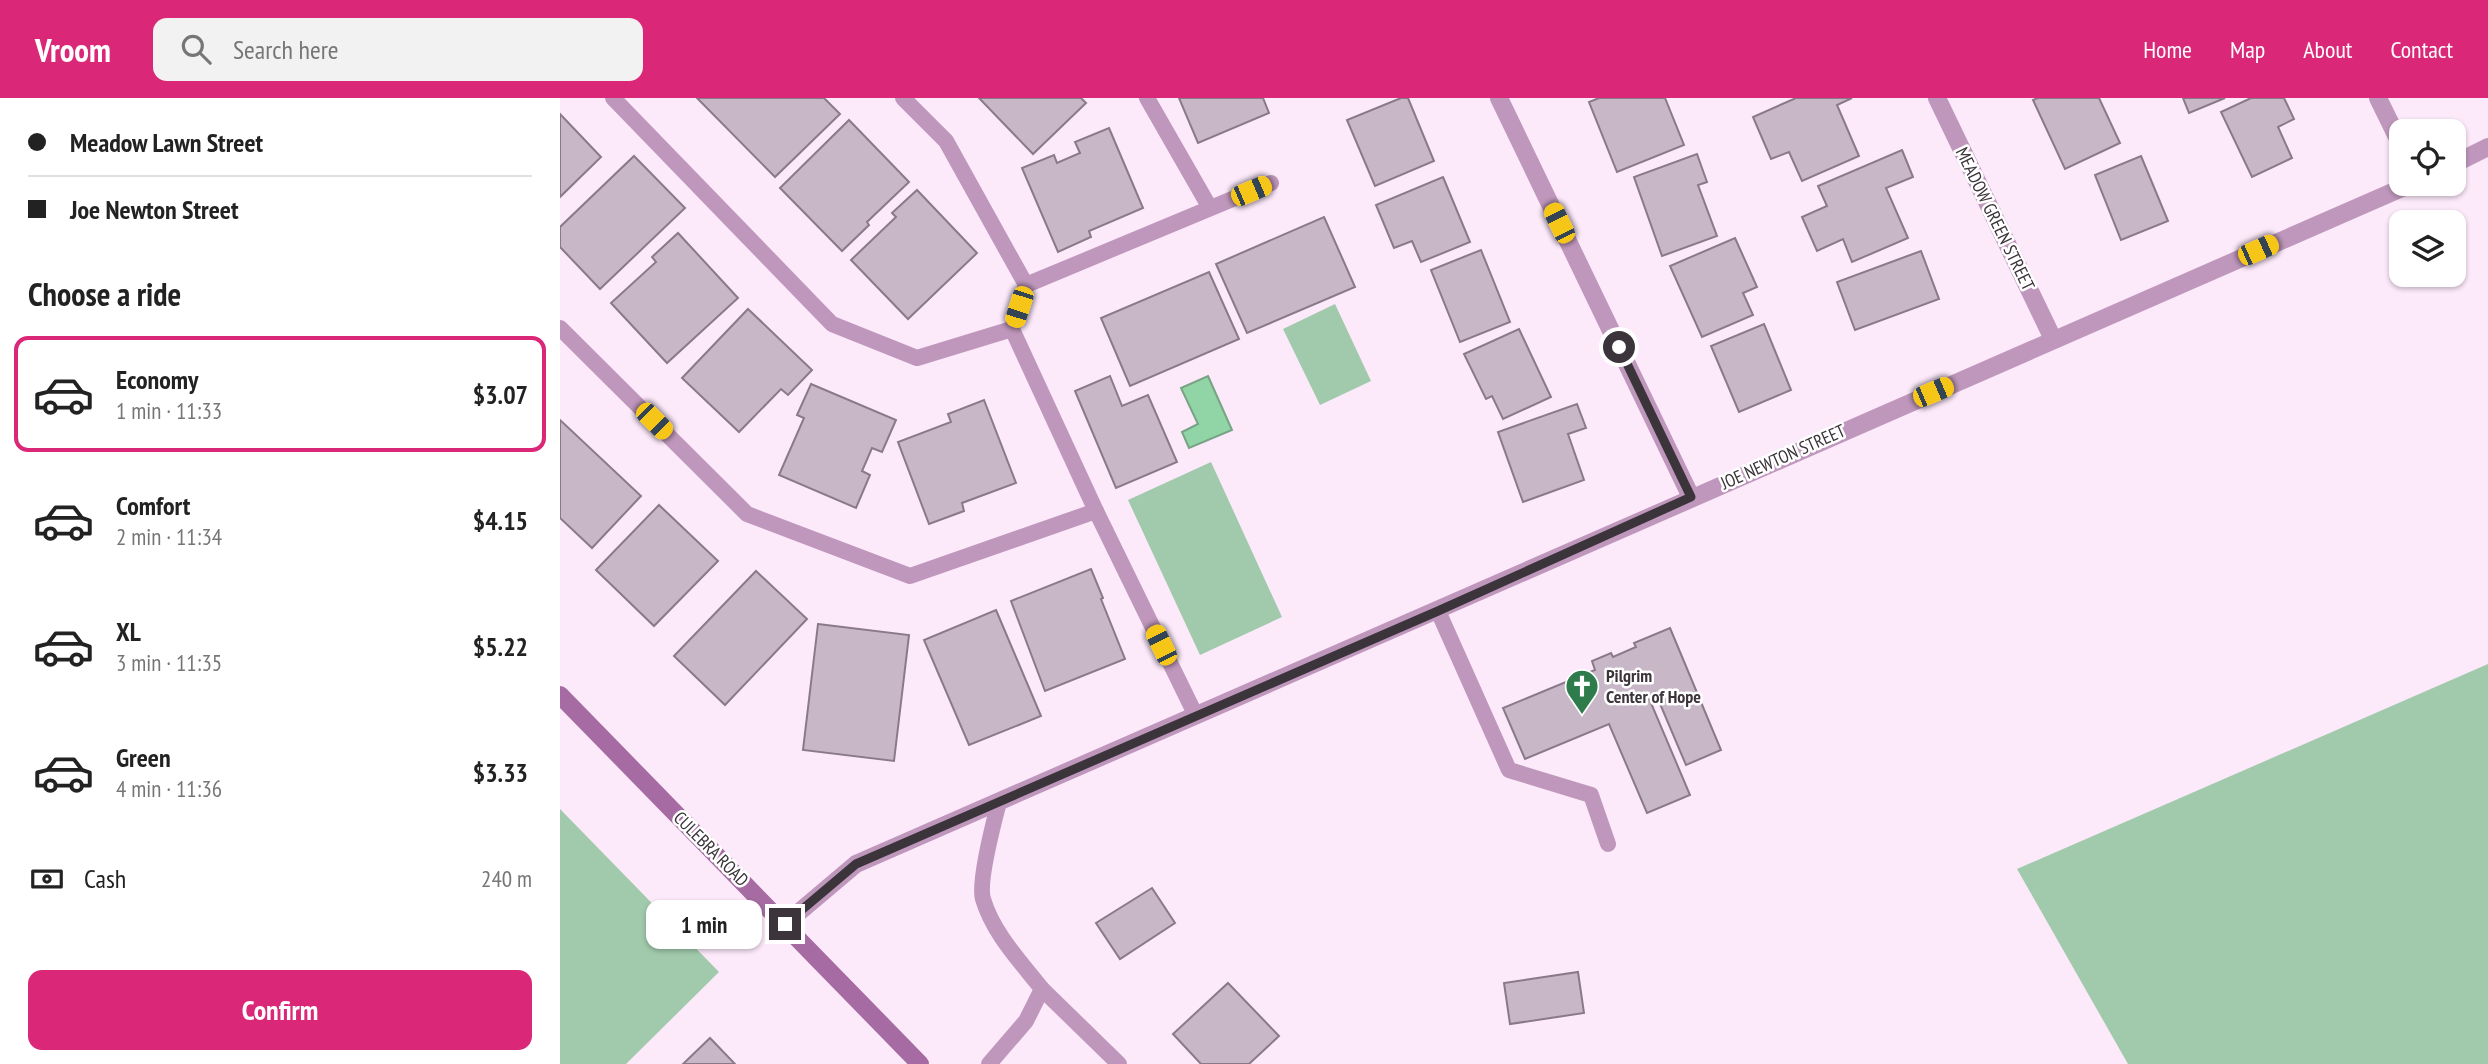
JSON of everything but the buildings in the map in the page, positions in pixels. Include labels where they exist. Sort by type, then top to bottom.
[{"type":"main road","name":"CULEBRA ROAD","points":[[560,695],[920,1064]]},
{"type":"street","points":[[1499,98],[1691,497]]},
{"type":"street","name":"MEADOW GREEN STREET","points":[[1937,98],[2053,339]]},
{"type":"street","points":[[2378,98],[2389,120]]},
{"type":"street","points":[[2466,158],[2488,147]]},
{"type":"street","name":"JOE NEWTON STREET","points":[[785,924],[856,864],[2389,194]]},
{"type":"lane","points":[[613,98],[832,324],[916,358],[1012,329]]},
{"type":"lane","points":[[904,98],[946,141],[1026,285],[1012,329],[1096,511],[1196,716]]},
{"type":"lane","points":[[1147,98],[1210,208]]},
{"type":"lane","points":[[1026,285],[1271,183]]},
{"type":"lane","points":[[560,328],[747,514],[911,576],[1096,511]]},
{"type":"lane","points":[[1438,611],[1510,770],[1591,795],[1608,844]]},
{"type":"lane","points":[[999,802],[989,843],[982,896],[999,934],[1042,989],[1119,1064]]},
{"type":"lane","points":[[989,1064],[1026,1021],[1042,989]]},
{"type":"shaded area","points":[[1335,304],[1371,381],[1320,405],[1283,329]]},
{"type":"shaded area","points":[[1208,376],[1232,430],[1189,448],[1182,432],[1198,424],[1181,388]]},
{"type":"shaded area","points":[[1211,462],[1282,617],[1200,655],[1128,500]]},
{"type":"shaded area","points":[[2488,664],[2488,1064],[2128,1064],[2017,869]]},
{"type":"shaded area","points":[[560,809],[719,972],[626,1064],[560,1064]]},
{"type":"place","name":"Pilgrim Center of Hope","points":[[1582,716]]},
{"type":"route","points":[[785,924],[856,864],[1438,611],[1691,497],[1619,347]]}]
